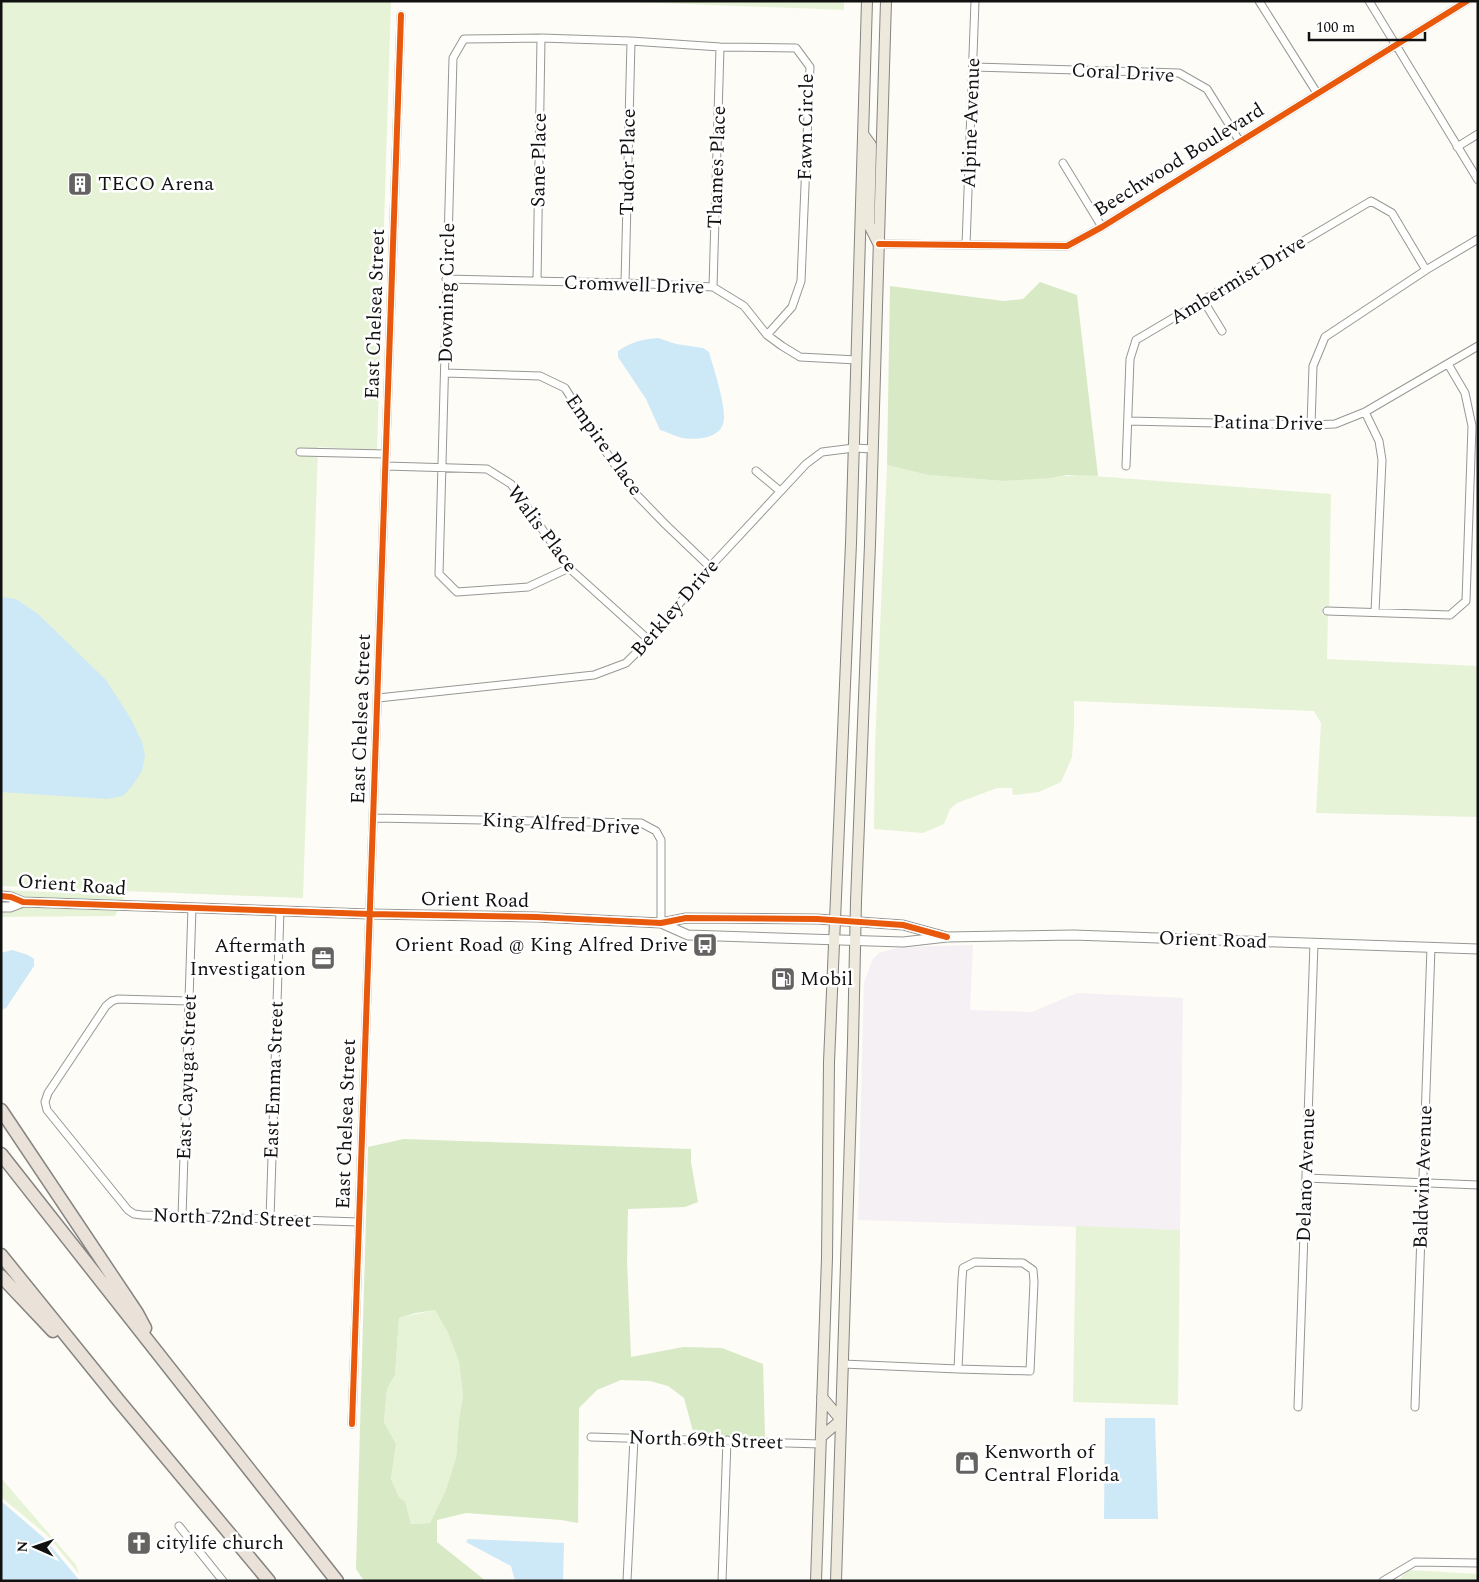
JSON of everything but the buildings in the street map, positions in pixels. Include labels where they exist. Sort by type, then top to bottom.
[{"type":"highway","points":[[1,1110],[137,1313],[156,1351]]},
{"type":"highway","points":[[1,1154],[337,1581]]},
{"type":"highway","points":[[1,1255],[119,1401],[269,1581]]},
{"type":"highway","points":[[1,1276],[119,1401]]},
{"type":"main road","points":[[816,1581],[828,1190],[829,1062],[854,448],[867,1]]},
{"type":"main road","points":[[836,1581],[886,1]]},
{"type":"main road","points":[[863,134],[871,145],[869,225],[879,244]]},
{"type":"main road","points":[[860,265],[868,252],[879,244]]},
{"type":"main road","points":[[822,1397],[841,1420]]},
{"type":"main road","points":[[821,1440],[841,1420]]},
{"type":"street","name":"Alpine Avenue","points":[[966,245],[975,1]]},
{"type":"street","points":[[1259,1],[1317,93]]},
{"type":"street","points":[[1369,1],[1478,180]]},
{"type":"street","name":"Beechwood Boulevard","points":[[879,244],[1067,246],[1102,227],[1467,1]]},
{"type":"street","name":"East Chelsea Street","points":[[352,1424],[401,15]]},
{"type":"street","name":"Downing Circle","points":[[569,568],[528,587],[457,592],[438,574],[453,58],[464,39],[540,38],[631,41]]},
{"type":"street","name":"Sane Place","points":[[537,282],[540,38]]},
{"type":"street","name":"Fawn Circle","points":[[631,41],[720,47],[796,48],[810,67],[802,281],[792,306],[768,335]]},
{"type":"street","name":"Tudor Place","points":[[625,283],[631,41]]},
{"type":"street","name":"Thames Place","points":[[714,287],[720,47]]},
{"type":"street","name":"Coral Drive","points":[[974,67],[1179,73],[1207,89],[1240,142]]},
{"type":"street","points":[[1457,146],[1478,134]]},
{"type":"street","points":[[1064,163],[1102,227]]},
{"type":"street","name":"Ambermist Drive","points":[[1126,466],[1130,359],[1136,340],[1371,201],[1392,213],[1426,270]]},
{"type":"street","points":[[1311,425],[1313,366],[1325,337],[1478,238]]},
{"type":"street","name":"Cromwell Drive","points":[[446,279],[714,287],[744,306],[768,335],[800,357],[856,360]]},
{"type":"street","points":[[1203,300],[1222,331]]},
{"type":"street","name":"Patina Drive","points":[[1128,421],[1336,424],[1366,412],[1478,346]]},
{"type":"street","points":[[1327,611],[1450,615],[1466,601],[1472,426],[1465,393],[1448,364]]},
{"type":"street","name":"Empire Place","points":[[445,373],[540,376],[565,388],[593,433],[634,491],[710,567]]},
{"type":"street","points":[[1366,412],[1379,441],[1382,460],[1376,612]]},
{"type":"street","name":"Berkley Drive","points":[[378,698],[594,675],[626,663],[710,567],[806,464],[822,452],[854,448],[873,449]]},
{"type":"street","points":[[300,452],[386,454]]},
{"type":"street","name":"Walis Place","points":[[386,466],[487,469],[511,484],[569,568],[648,640]]},
{"type":"street","points":[[756,471],[780,491]]},
{"type":"street","name":"King Alfred Drive","points":[[373,818],[641,824],[656,831],[661,840],[661,923]]},
{"type":"street","name":"Orient Road","points":[[1,896],[11,897],[23,902],[369,914],[536,917],[661,923],[686,918],[835,920],[903,925],[947,937]]},
{"type":"street","name":"Orient Road","points":[[1,907],[10,907],[23,902]]},
{"type":"street","name":"East Cayuga Street","points":[[182,1216],[192,907]]},
{"type":"street","name":"East Emma Street","points":[[270,1219],[280,910]]},
{"type":"street","name":"Orient Road","points":[[661,923],[688,936],[903,942],[947,937],[1073,935],[1478,949]]},
{"type":"street","name":"Delano Avenue","points":[[1298,1408],[1314,943]]},
{"type":"street","name":"Baldwin Avenue","points":[[1415,1407],[1431,947]]},
{"type":"street","name":"North 72nd Street","points":[[189,1001],[118,999],[112,1001],[106,1006],[48,1093],[45,1102],[47,1110],[128,1210],[134,1214],[360,1222]]},
{"type":"street","points":[[1306,1178],[1478,1185]]},
{"type":"street","points":[[843,1364],[958,1369],[1030,1371],[1033,1270],[1023,1264],[975,1262],[963,1268],[958,1369]]},
{"type":"street","name":"North 69th Street","points":[[591,1437],[821,1440]]},
{"type":"street","points":[[627,1581],[634,1438]]},
{"type":"street","points":[[722,1581],[727,1440]]},
{"type":"street","points":[[179,1526],[223,1581]]},
{"type":"street","points":[[1383,1581],[1415,1562],[1478,1563]]},
{"type":"shaded area","points":[[973,945],[970,1010],[1032,1012],[1077,993],[1183,998],[1180,1230],[858,1220],[864,982],[873,959],[879,953],[900,947]]},
{"type":"green space","points":[[1,1],[391,1],[377,450],[318,447],[303,898],[1,886]]},
{"type":"green space","points":[[609,1],[844,1],[844,10]]},
{"type":"green space","points":[[1040,282],[1077,295],[1098,476],[1068,475],[1003,481],[928,475],[887,465],[890,286],[1003,301],[1023,299]]},
{"type":"green space","points":[[887,465],[928,475],[1003,481],[1080,475],[1331,494],[1329,607],[1323,607],[1322,614],[1328,615],[1327,659],[1478,666],[1478,817],[1316,813],[1321,723],[1314,711],[1074,701],[1072,757],[1061,782],[1039,792],[1013,795],[1012,788],[997,788],[957,803],[950,809],[944,824],[923,833],[874,829],[875,746]]},
{"type":"green space","points":[[1,890],[125,895],[122,902],[26,898],[1,892]]},
{"type":"green space","points":[[23,906],[118,910],[115,916],[1,917],[1,911]]},
{"type":"green space","points":[[404,1139],[691,1149],[691,1162],[698,1202],[685,1207],[628,1209],[627,1261],[631,1357],[683,1347],[722,1348],[763,1364],[765,1438],[694,1435],[684,1398],[668,1386],[650,1381],[621,1380],[597,1390],[579,1408],[578,1523],[466,1513],[437,1520],[437,1542],[486,1581],[364,1581],[356,1569],[368,1147]],"holes":[[[435,1310],[448,1333],[459,1362],[463,1396],[456,1458],[445,1492],[430,1523],[411,1524],[405,1501],[399,1497],[391,1479],[396,1444],[384,1422],[387,1389],[395,1375],[399,1318]]]},
{"type":"green space","points":[[1076,1226],[1180,1230],[1178,1405],[1073,1402]]},
{"type":"green space","points":[[435,1310],[448,1333],[459,1362],[463,1396],[456,1458],[445,1492],[430,1523],[411,1524],[405,1501],[399,1497],[391,1479],[396,1444],[384,1422],[387,1389],[395,1375],[399,1318]]},
{"type":"green space","points":[[1,1478],[76,1565],[79,1574],[47,1535],[1,1497]]},
{"type":"green space","points":[[1410,1570],[1478,1574],[1478,1581],[1399,1581]]},
{"type":"water","points":[[658,338],[676,344],[703,348],[709,352],[719,388],[724,418],[720,429],[711,436],[687,439],[660,430],[646,399],[618,357],[618,351],[632,343]]},
{"type":"water","points":[[1,597],[16,599],[38,614],[106,680],[131,719],[142,742],[145,755],[142,771],[123,796],[107,799],[1,792]]},
{"type":"water","points":[[12,950],[34,959],[34,966],[6,1008],[1,1010],[1,953]]},
{"type":"water","points":[[1105,1418],[1155,1418],[1158,1519],[1104,1519]]},
{"type":"water","points":[[1,1501],[44,1538],[80,1581],[1,1581]]},
{"type":"water","points":[[468,1539],[564,1543],[563,1581],[515,1581],[511,1566],[466,1542]]},
{"type":"cycle path","points":[[879,244],[1067,246],[1102,227],[1467,1]]},
{"type":"cycle path","points":[[352,1424],[401,15]]},
{"type":"cycle path","points":[[1,896],[11,897],[23,902],[369,914],[536,917],[661,923],[686,918],[817,919],[903,925],[947,937]]},
{"type":"place","name":"TECO Arena","points":[[80,184]]},
{"type":"place","name":"Orient Road @ King Alfred Drive","points":[[705,945]]},
{"type":"place","name":"Aftermath Investigation","points":[[323,958]]},
{"type":"place","name":"Mobil","points":[[783,979]]},
{"type":"place","name":"Kenworth of Central Florida","points":[[967,1463]]},
{"type":"place","name":"citylife church","points":[[139,1543]]}]
